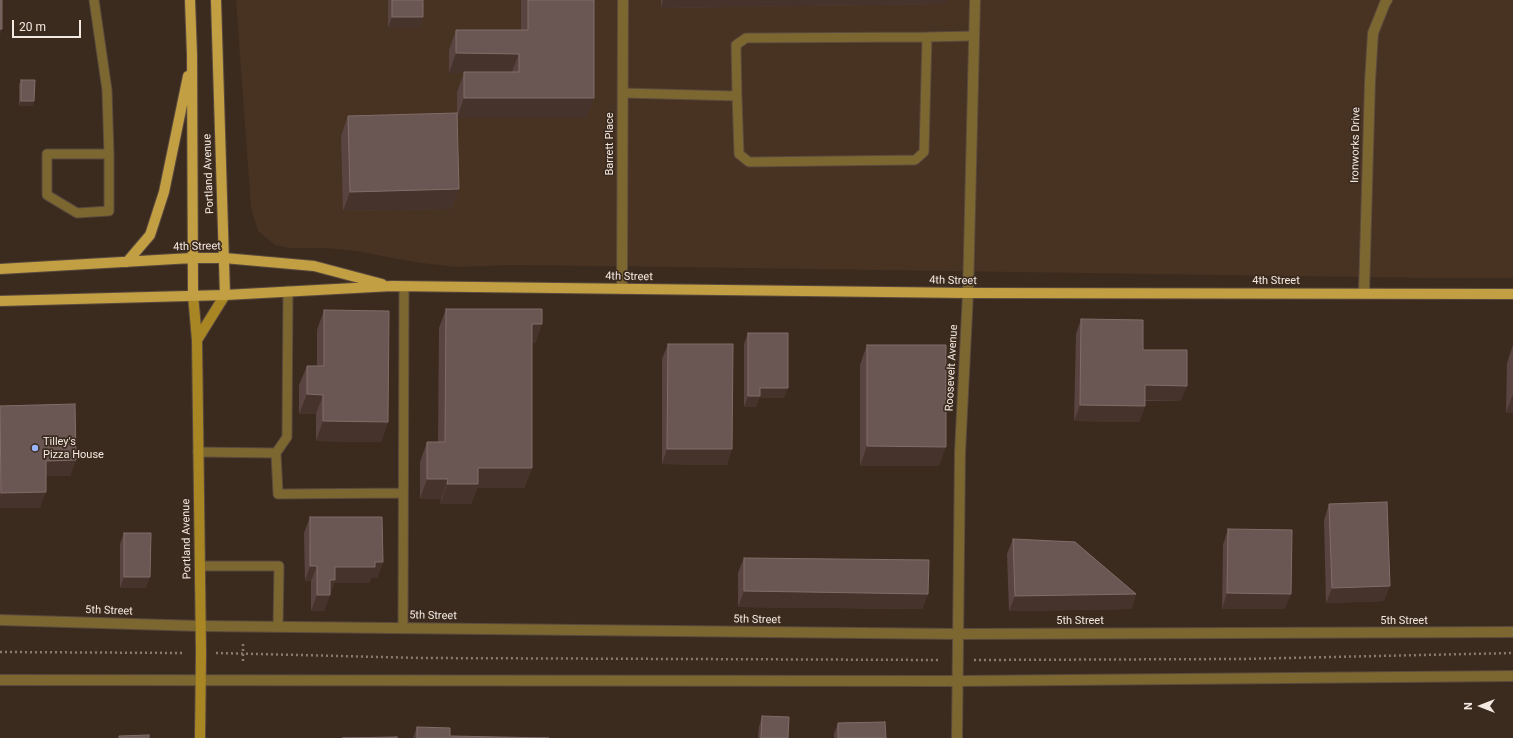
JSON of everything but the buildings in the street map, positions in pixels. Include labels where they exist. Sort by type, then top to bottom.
[{"type":"main road","name":"Portland Avenue","points":[[190,0],[192,55],[193,295]]},
{"type":"main road","name":"Portland Avenue","points":[[216,0],[225,295]]},
{"type":"main road","points":[[127,262],[150,235],[164,192],[192,55]]},
{"type":"main road","name":"4th Street","points":[[0,268],[192,258],[224,258],[314,266],[392,286]]},
{"type":"main road","name":"4th Street","points":[[0,301],[225,295],[392,286],[968,293],[1513,294]]},
{"type":"street","name":"Barrett Place","points":[[622,289],[623,0]]},
{"type":"street","name":"Roosevelt Avenue","points":[[957,738],[960,452],[968,293],[975,0]]},
{"type":"street","name":"Ironworks Drive","points":[[1364,294],[1370,81],[1373,33],[1384,3],[1387,0]]},
{"type":"street","name":"Portland Avenue","points":[[193,295],[197,340],[201,653],[200,738]]},
{"type":"street","points":[[197,340],[225,295]]},
{"type":"street","name":"5th Street","points":[[0,620],[200,626],[958,634],[1513,632]]},
{"type":"street","points":[[0,680],[958,681],[1513,676]]},
{"type":"lane","points":[[94,0],[107,90],[109,154],[109,210],[77,213],[47,195],[47,154],[109,154]]},
{"type":"lane","points":[[926,37],[924,152],[915,160],[749,162],[739,154],[736,46],[746,38],[974,36]]},
{"type":"lane","points":[[623,93],[737,96]]},
{"type":"lane","points":[[403,628],[404,286]]},
{"type":"lane","points":[[288,292],[287,437],[276,453],[278,494],[403,493]]},
{"type":"lane","points":[[198,452],[276,453]]},
{"type":"lane","points":[[200,566],[279,566],[278,627]]},
{"type":"path","points":[[243,644],[243,667]]},
{"type":"path","points":[[0,652],[201,653],[430,658],[958,660],[1233,659],[1513,654]]},
{"type":"shaded area","points":[[236,0],[1513,0],[1513,278],[513,265],[456,267],[414,262],[356,251],[325,248],[289,248],[275,245],[258,231],[251,208]]},
{"type":"place","name":"Tilley's Pizza House","points":[[35,448]]}]
